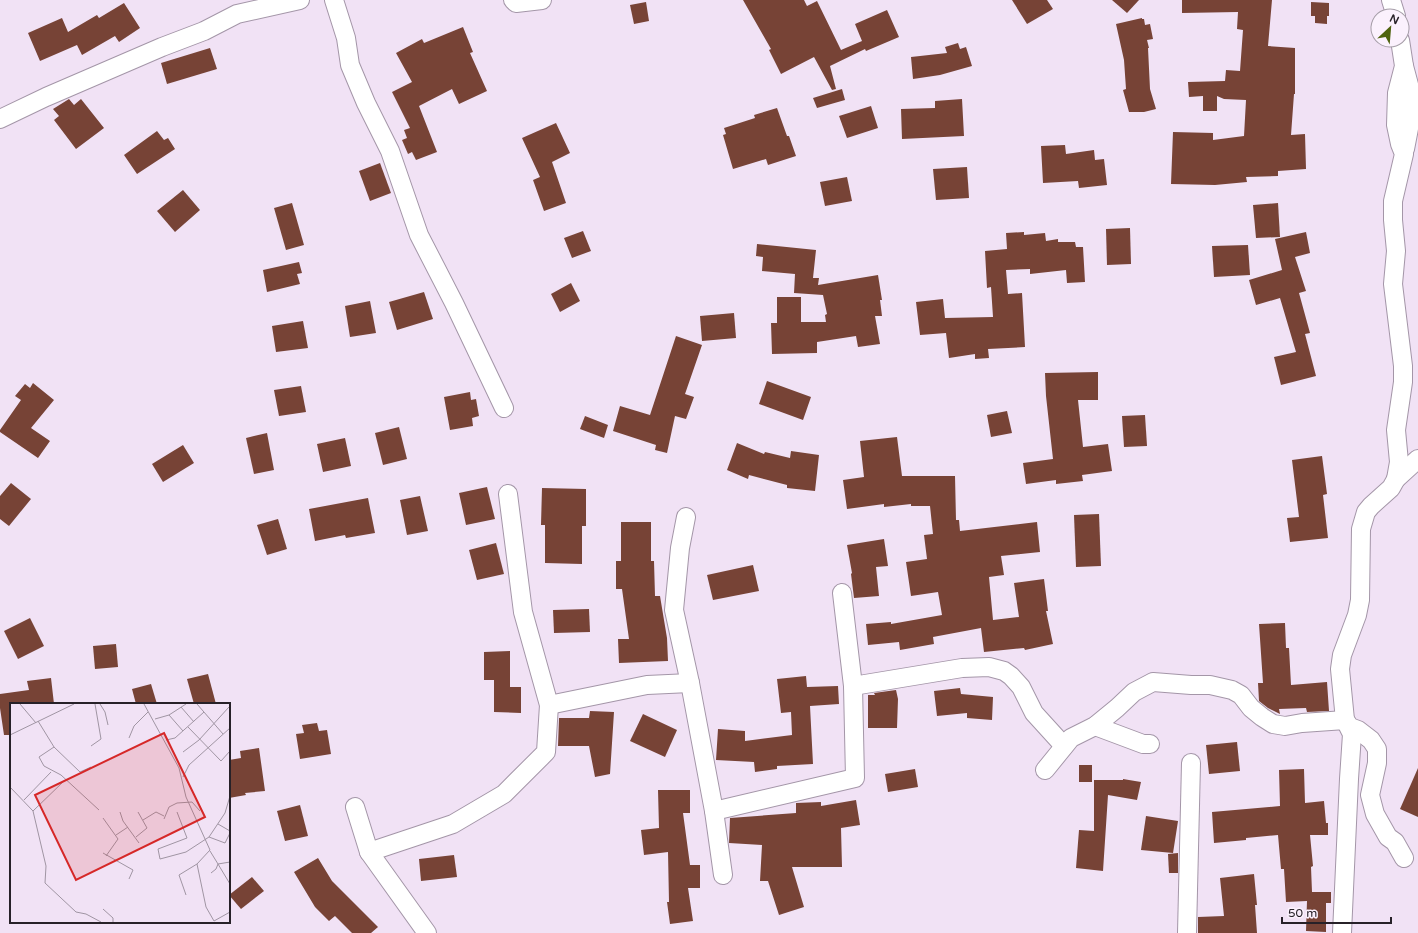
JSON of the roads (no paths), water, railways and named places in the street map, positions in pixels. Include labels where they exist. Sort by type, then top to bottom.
[{"type":"street","points":[[0,118],[162,47],[204,31],[237,14],[300,0]]},
{"type":"street","points":[[334,0],[346,38],[350,65],[366,103],[390,151],[418,235],[454,303],[504,408]]},
{"type":"street","points":[[513,0],[516,3],[542,0]]},
{"type":"street","points":[[1396,479],[1399,462],[1396,430],[1404,382],[1393,284],[1396,251],[1393,207],[1395,189],[1413,108],[1412,96],[1404,66],[1401,48]]},
{"type":"street","points":[[1404,66],[1418,78]]},
{"type":"street","points":[[1342,933],[1352,734],[1345,720],[1340,669],[1342,655],[1357,615],[1360,600],[1361,529],[1366,512],[1391,488],[1396,479],[1418,459]]},
{"type":"street","points":[[369,852],[453,824],[504,794],[546,752],[549,704],[523,612],[508,494]]},
{"type":"street","points":[[686,517],[680,548],[674,610],[690,684],[714,811],[723,875]]},
{"type":"street","points":[[714,811],[855,778],[853,686],[842,593]]},
{"type":"street","points":[[853,686],[962,668],[989,667],[1004,671],[1021,687],[1034,712],[1064,746]]},
{"type":"street","points":[[1045,770],[1071,738],[1095,726],[1134,692],[1153,682],[1191,686],[1210,685],[1232,690],[1241,695],[1252,708],[1273,724],[1285,726],[1302,723],[1345,720]]},
{"type":"street","points":[[549,704],[647,685],[690,684]]},
{"type":"street","points":[[1345,720],[1350,727],[1358,730],[1371,740],[1377,749],[1377,763],[1370,794],[1375,814],[1382,829],[1388,838],[1395,842],[1404,858]]},
{"type":"street","points":[[1095,726],[1143,744],[1150,744]]},
{"type":"street","points":[[1187,933],[1191,763]]},
{"type":"street","points":[[355,807],[369,852],[427,933]]}]
